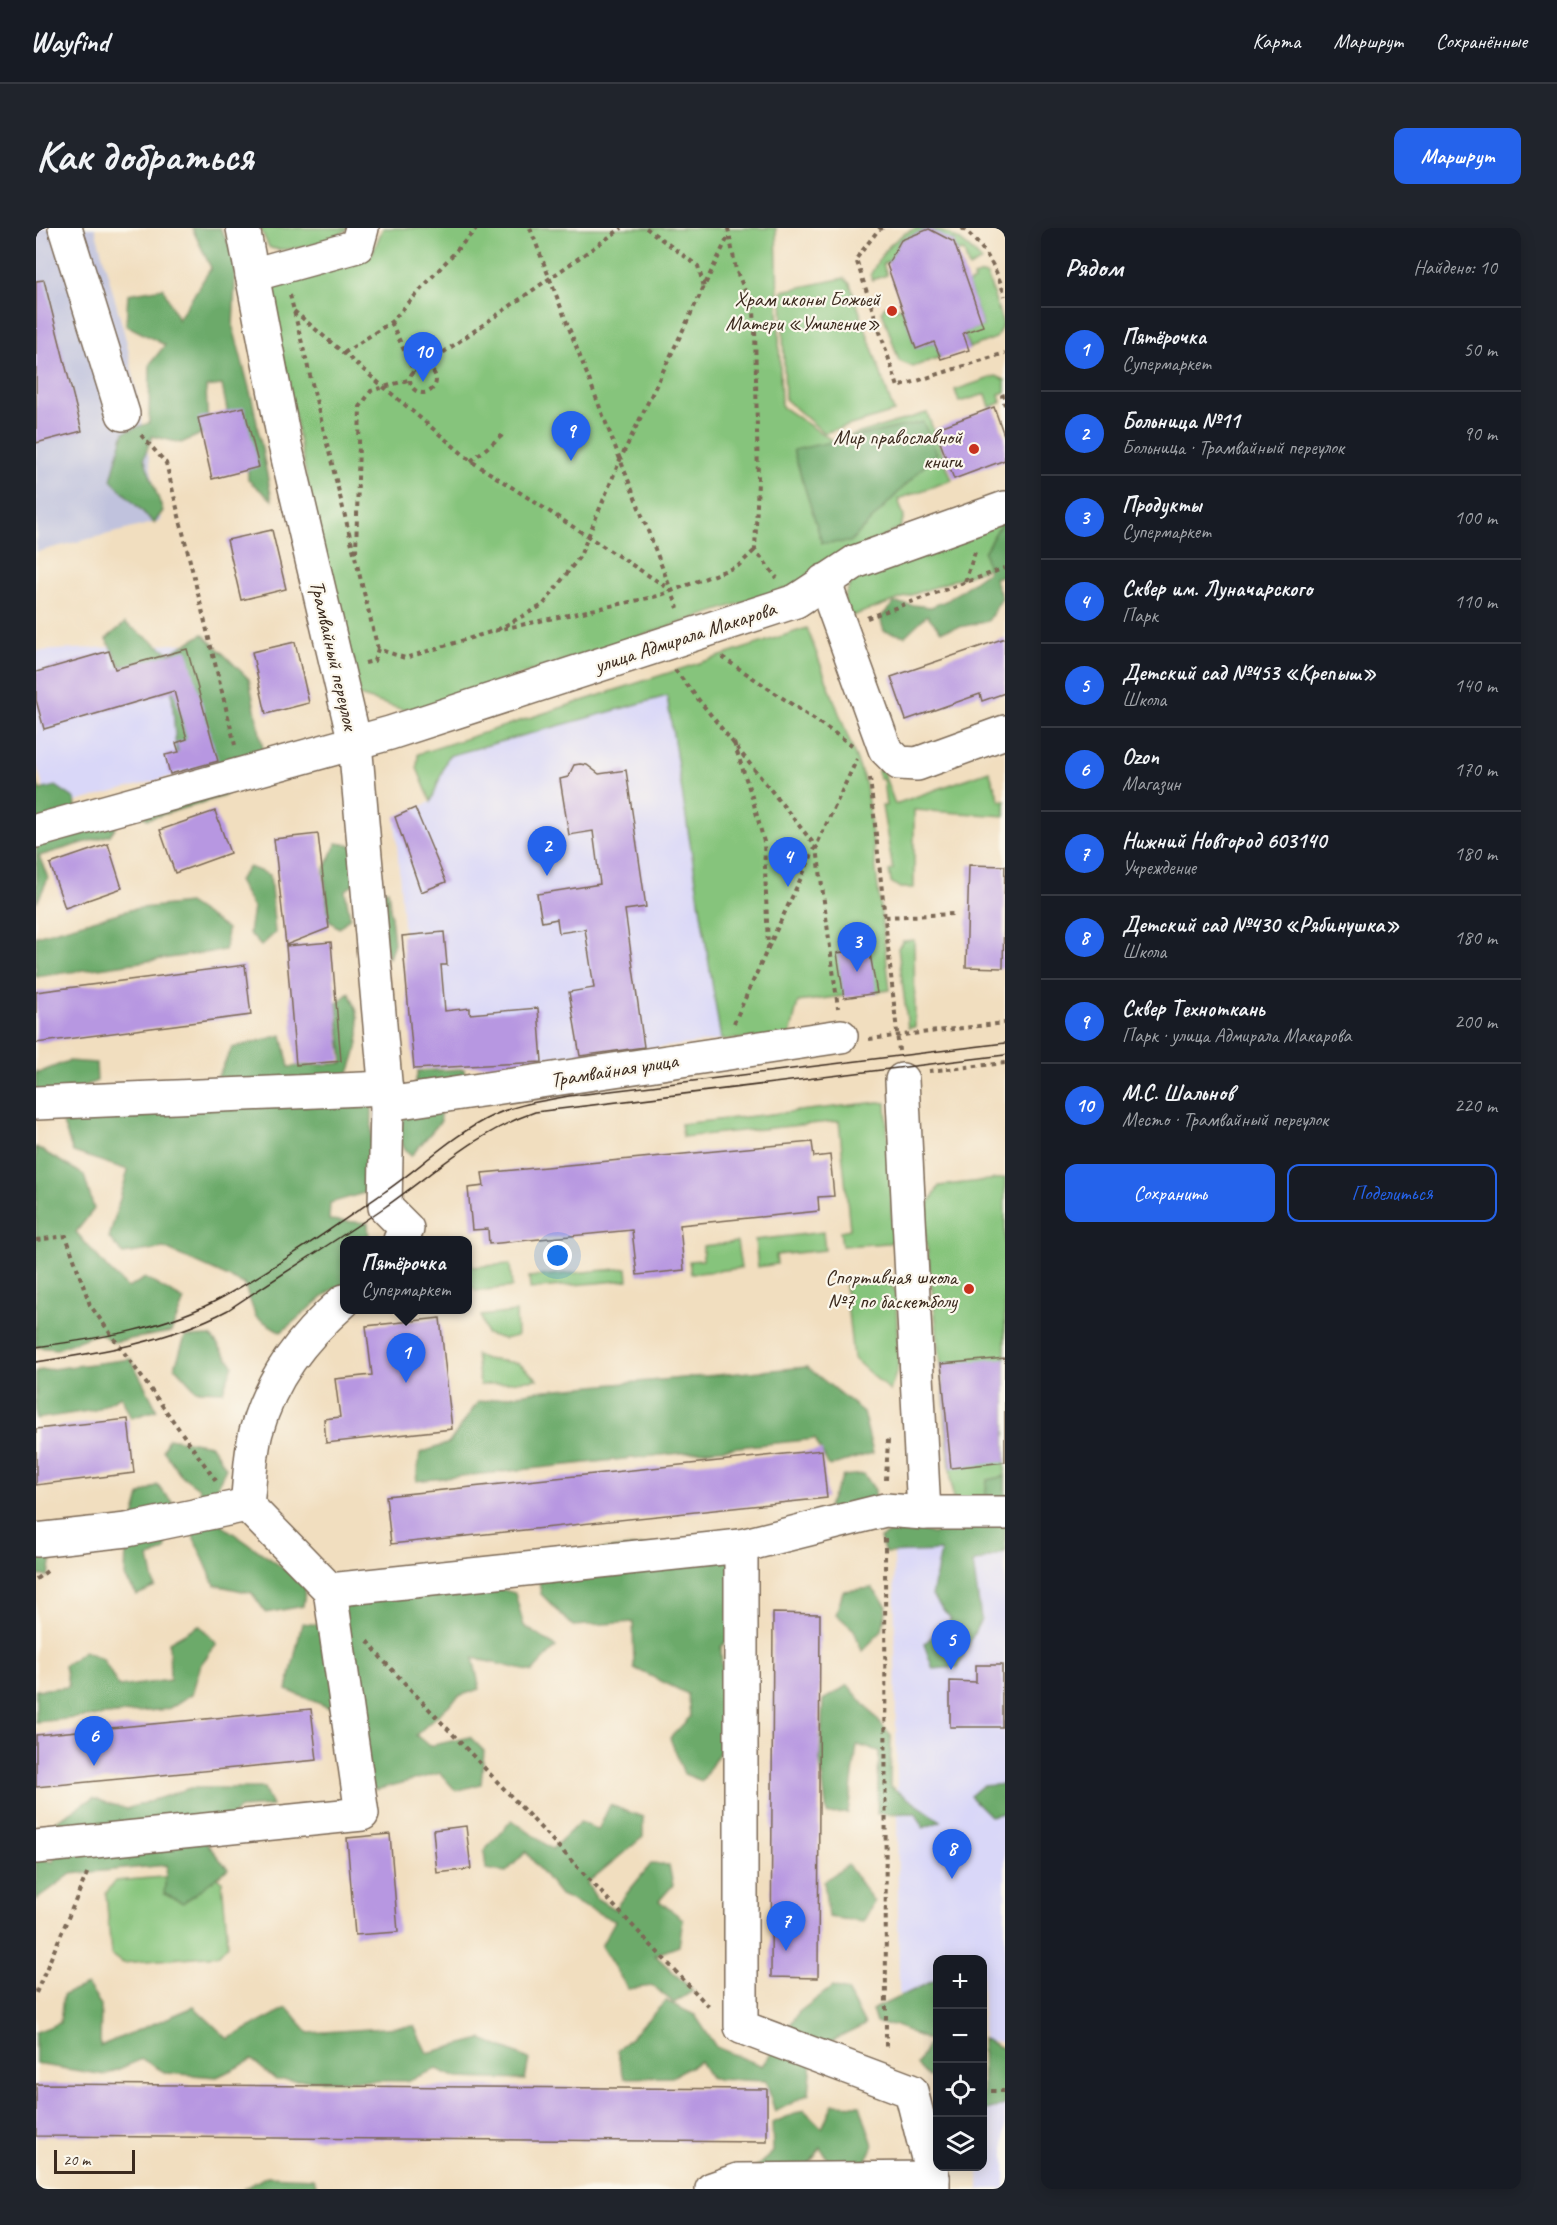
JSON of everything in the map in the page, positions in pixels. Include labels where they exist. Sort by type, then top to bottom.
[{"type":"street","points":[[65,228],[123,414]]},
{"type":"street","name":"Трамвайный переулок","points":[[243,228],[285,445],[355,743],[387,1096],[385,1207],[407,1229],[403,1236]]},
{"type":"street","points":[[252,275],[357,246],[362,228]]},
{"type":"street","name":"улица Адмирала Макарова","points":[[36,831],[700,644],[796,601],[855,562],[1005,507]]},
{"type":"street","points":[[824,581],[885,749],[899,763],[917,764],[1005,732]]},
{"type":"street","name":"Трамвайная улица","points":[[36,1103],[387,1096],[720,1054],[842,1036]]},
{"type":"street","points":[[913,1076],[924,1513]]},
{"type":"street","points":[[241,1506],[256,1432],[283,1366],[315,1326],[340,1305]]},
{"type":"street","points":[[36,1540],[127,1530],[241,1506]]},
{"type":"street","points":[[36,1847],[362,1814],[330,1590],[241,1506]]},
{"type":"street","points":[[330,1590],[741,1546],[885,1510],[924,1513],[1005,1513]]},
{"type":"street","points":[[712,2189],[738,2180],[933,2183],[911,2091],[886,2084],[741,2027],[741,1546]]},
{"type":"path","points":[[344,353],[392,322],[477,228]]},
{"type":"path","points":[[530,228],[672,590],[700,644],[861,752],[720,1054]]},
{"type":"path","points":[[421,368],[429,369],[435,375],[436,383],[432,390],[419,393],[412,387],[411,379],[414,372],[622,228]]},
{"type":"path","points":[[646,228],[698,266],[704,287]]},
{"type":"path","points":[[728,228],[736,270],[754,311],[758,481],[755,550],[796,601]]},
{"type":"path","points":[[883,228],[879,229],[856,259],[898,387],[1005,354]]},
{"type":"path","points":[[962,228],[982,245],[997,271],[1005,296]]},
{"type":"path","points":[[497,630],[543,605],[580,556],[620,460],[729,234]]},
{"type":"path","points":[[283,267],[378,649],[374,661],[338,671]]},
{"type":"path","points":[[294,312],[471,461],[672,590]]},
{"type":"path","points":[[392,322],[414,372]]},
{"type":"path","points":[[356,559],[360,407],[371,391],[411,379]]},
{"type":"path","points":[[1005,395],[1002,396],[1005,405]]},
{"type":"path","points":[[123,414],[166,463],[242,774]]},
{"type":"path","points":[[471,461],[505,433]]},
{"type":"path","points":[[378,649],[405,658],[497,630],[658,596],[738,566],[755,550]]},
{"type":"path","points":[[842,627],[1005,568]]},
{"type":"path","points":[[671,665],[817,848],[842,1036]]},
{"type":"path","points":[[732,739],[752,797],[764,842],[768,948]]},
{"type":"path","points":[[871,779],[898,1035],[913,1076],[1005,1063]]},
{"type":"path","points":[[885,917],[954,914]]},
{"type":"path","points":[[898,1035],[1005,1023]]},
{"type":"path","points":[[36,1240],[66,1236],[90,1305],[241,1506]]},
{"type":"path","points":[[885,1510],[886,2084]]},
{"type":"path","points":[[362,1632],[381,1658],[721,2019],[741,2027]]},
{"type":"path","points":[[36,1993],[101,1840]]},
{"type":"path","points":[[987,2091],[1005,2091]]},
{"type":"shaded area","points":[[36,228],[95,228],[127,343],[161,521],[36,552]]},
{"type":"shaded area","points":[[195,643],[229,761],[50,809],[36,763],[36,651]]},
{"type":"shaded area","points":[[667,696],[721,1040],[542,1062],[414,1069],[395,817],[431,802],[447,756]]},
{"type":"shaded area","points":[[1005,1540],[1005,2042],[987,2041],[987,1955],[933,1955],[933,1995],[899,1995],[894,1542]]},
{"type":"shaded area","points":[[987,2104],[1005,2104],[1005,2189],[979,2189],[979,2171],[987,2171]]},
{"type":"green space","points":[[192,228],[220,228],[236,258],[233,327],[253,403],[272,500],[248,480],[247,449],[230,425],[222,385],[206,387],[208,431],[181,443],[152,436],[144,458],[163,511],[154,523],[111,480],[124,432],[149,423],[150,364],[165,345],[126,325],[128,294],[163,288],[178,320],[211,268]]},
{"type":"green space","points":[[260,228],[348,228],[322,242],[298,248],[276,249],[269,247]]},
{"type":"green space","points":[[383,228],[776,228],[781,406],[833,441],[927,413],[952,480],[898,499],[904,517],[900,528],[790,587],[415,709],[401,709],[359,696],[322,556],[269,286],[281,277],[372,254]]},
{"type":"green space","points":[[918,228],[928,229],[901,240],[894,253],[896,258],[883,264],[887,275],[872,280],[871,274],[884,252],[903,235]]},
{"type":"green space","points":[[928,229],[938,230],[961,241],[982,261],[969,268],[964,251],[957,252],[953,240],[944,244]]},
{"type":"green space","points":[[987,275],[1003,324],[996,338],[969,348],[964,332],[983,326],[968,284],[974,281],[973,277]]},
{"type":"green space","points":[[844,278],[850,284],[894,412],[824,433],[785,399],[782,291]]},
{"type":"green space","points":[[894,304],[896,308],[902,307],[916,348],[935,342],[940,357],[913,367],[899,361],[882,311],[884,307]]},
{"type":"green space","points":[[996,376],[1005,380],[1005,392],[999,394],[1001,403],[990,407],[986,394],[959,402],[955,390]]},
{"type":"green space","points":[[923,422],[937,453],[850,542],[822,543],[793,450]]},
{"type":"green space","points":[[1005,517],[1005,575],[994,578],[1002,598],[988,621],[941,631],[927,615],[905,636],[884,631],[880,618],[894,603],[931,607],[948,600],[988,571],[984,552]]},
{"type":"green space","points":[[1005,521],[1005,562],[846,618],[844,604],[846,592],[862,573]]},
{"type":"green space","points":[[125,623],[170,653],[203,634],[249,679],[263,749],[224,796],[148,819],[125,810],[216,768],[176,752],[171,678],[120,665],[106,639]]},
{"type":"green space","points":[[807,628],[866,785],[890,990],[798,1002],[790,1036],[721,1040],[667,696],[448,756],[431,802],[417,768],[418,754]]},
{"type":"green space","points":[[882,769],[895,804],[989,771],[1000,801],[1005,800],[1005,816],[914,810],[914,888],[900,888],[891,882],[889,871],[893,870],[882,806],[886,806],[883,779],[879,779],[878,770]]},
{"type":"green space","points":[[36,782],[40,790],[56,786],[75,799],[78,822],[117,825],[110,835],[39,856],[48,878],[37,903]]},
{"type":"green space","points":[[337,843],[368,848],[374,894],[388,890],[394,943],[389,958],[363,877],[345,891],[350,917],[339,928],[329,921],[324,871]]},
{"type":"green space","points":[[249,867],[270,875],[275,933],[261,946],[249,933],[253,908],[238,881]]},
{"type":"green space","points":[[188,903],[227,929],[225,950],[36,977],[36,936],[133,909]]},
{"type":"green space","points":[[914,940],[915,1027],[908,1028],[898,948],[903,941]]},
{"type":"green space","points":[[349,993],[358,1017],[356,1051],[344,1086],[372,1104],[371,1191],[330,1203],[329,1220],[368,1223],[369,1236],[340,1236],[340,1289],[333,1289],[281,1332],[256,1317],[244,1284],[164,1248],[123,1254],[109,1238],[128,1170],[73,1152],[63,1124],[82,1102],[215,1082],[232,1048],[282,1035],[289,1067],[343,1063],[337,1003]]},
{"type":"green space","points":[[68,1061],[96,1063],[97,1081],[50,1100],[36,1092],[36,1071],[38,1073]]},
{"type":"green space","points":[[464,1069],[467,1093],[438,1103],[441,1121],[411,1156],[399,1136],[418,1071]]},
{"type":"green space","points":[[886,1103],[893,1241],[889,1243],[842,1246],[840,1231],[850,1229],[839,1121],[683,1137],[681,1124]]},
{"type":"green space","points":[[36,1147],[84,1175],[94,1209],[76,1232],[109,1270],[128,1288],[145,1278],[184,1300],[171,1332],[113,1342],[99,1333],[57,1349],[36,1347]]},
{"type":"green space","name":"Спортивная школа №7 по баскетболу","points":[[1005,1178],[1005,1500],[953,1501],[941,1364],[923,1214],[939,1186]]},
{"type":"green space","points":[[823,1232],[825,1250],[776,1255],[777,1264],[758,1267],[755,1240]]},
{"type":"green space","points":[[737,1242],[741,1268],[691,1274],[689,1261],[703,1260],[703,1246]]},
{"type":"green space","points":[[510,1264],[512,1287],[476,1291],[472,1287],[472,1267]]},
{"type":"green space","points":[[627,1268],[628,1280],[530,1289],[529,1277]]},
{"type":"green space","points":[[885,1279],[896,1291],[898,1367],[890,1391],[853,1358],[845,1285]]},
{"type":"green space","points":[[516,1312],[517,1336],[504,1339],[486,1334],[481,1316]]},
{"type":"green space","points":[[211,1336],[233,1365],[223,1391],[196,1390],[175,1367],[185,1337]]},
{"type":"green space","points":[[476,1355],[485,1359],[518,1363],[538,1379],[480,1385]]},
{"type":"green space","points":[[131,1359],[157,1410],[131,1418],[121,1396],[95,1410],[36,1419],[36,1371]]},
{"type":"green space","points":[[807,1367],[863,1412],[873,1453],[829,1466],[815,1439],[416,1481],[420,1453],[449,1443],[478,1402],[536,1391]]},
{"type":"green space","points":[[168,1438],[211,1445],[226,1467],[214,1495],[223,1526],[306,1584],[303,1606],[266,1613],[252,1593],[215,1585],[189,1527],[200,1489],[181,1475],[163,1450]]},
{"type":"green space","points":[[864,1474],[875,1490],[875,1513],[835,1520],[828,1506],[843,1476]]},
{"type":"green space","points":[[1005,1476],[1005,1552],[973,1563],[981,1619],[958,1667],[933,1669],[924,1644],[951,1619],[932,1596],[941,1551],[885,1553],[880,1538],[904,1525],[933,1534],[984,1511],[987,1480]]},
{"type":"green space","points":[[157,1485],[175,1505],[165,1550],[149,1558],[155,1587],[137,1595],[125,1577],[126,1548],[140,1495]]},
{"type":"green space","points":[[730,1538],[739,1626],[721,1647],[725,1743],[702,1781],[684,1774],[670,1738],[690,1717],[688,1694],[634,1668],[633,1622],[573,1626],[541,1594],[535,1556]]},
{"type":"green space","points":[[36,1549],[54,1551],[48,1577],[36,1575]]},
{"type":"green space","points":[[415,1576],[438,1597],[478,1583],[515,1593],[524,1626],[556,1647],[532,1672],[473,1658],[480,1689],[459,1696],[416,1735],[429,1746],[470,1737],[484,1751],[481,1784],[456,1791],[440,1773],[376,1790],[362,1777],[367,1745],[330,1708],[287,1690],[302,1623],[330,1626],[348,1589]]},
{"type":"green space","points":[[872,1588],[887,1606],[882,1631],[862,1651],[854,1630],[836,1614],[843,1591]]},
{"type":"green space","points":[[199,1625],[217,1644],[201,1664],[192,1694],[168,1709],[36,1722],[36,1690],[69,1687],[64,1666],[84,1651],[103,1659],[119,1687],[170,1680],[169,1642]]},
{"type":"green space","points":[[848,1685],[891,1736],[890,1786],[941,1821],[923,1828],[916,1813],[877,1814],[879,1751],[857,1745],[848,1813],[827,1814],[820,1760],[823,1700]]},
{"type":"green space","points":[[1005,1784],[1005,1813],[990,1816],[970,1796],[982,1786]]},
{"type":"green space","points":[[190,1788],[264,1788],[272,1806],[240,1808],[207,1844],[228,1869],[183,1903],[164,1894],[167,1865],[71,1874],[36,1900],[36,1858],[54,1862],[56,1821],[93,1798],[126,1809]]},
{"type":"green space","points":[[610,1805],[643,1817],[643,1837],[587,1883],[596,1898],[614,1909],[651,1864],[669,1865],[673,1885],[659,1901],[683,1919],[679,1946],[655,1955],[693,1991],[674,2003],[653,1986],[628,1989],[601,1946],[615,1921],[560,1895],[526,1852],[506,1872],[486,1869],[484,1851],[512,1820],[552,1849],[580,1822],[598,1830]]},
{"type":"green space","points":[[848,1865],[874,1902],[863,1922],[828,1917],[824,1881]]},
{"type":"green space","points":[[210,1873],[222,1881],[228,1944],[218,1955],[123,1963],[111,1954],[106,1893],[115,1881]]},
{"type":"green space","points":[[933,1981],[933,2076],[928,2077],[917,2065],[930,2041],[894,2025],[876,2023],[872,2010]]},
{"type":"green space","points":[[87,1985],[101,2005],[100,2046],[194,2007],[228,2039],[287,2008],[309,2033],[414,2026],[427,2053],[482,2039],[529,2059],[525,2080],[457,2078],[437,2069],[406,2081],[276,2080],[252,2060],[217,2077],[166,2073],[142,2059],[105,2075],[36,2064],[36,2032],[60,2023],[63,1995]]},
{"type":"green space","points":[[832,1987],[847,1991],[865,2025],[813,2050],[809,2094],[775,2112],[766,2081],[711,2079],[700,2061],[672,2077],[624,2078],[617,2051],[666,2001],[695,2015],[716,2047],[762,2066],[799,2012]]},
{"type":"green space","points":[[987,2041],[1005,2050],[1005,2105],[987,2110]]},
{"type":"green space","points":[[833,2104],[860,2105],[873,2145],[857,2180],[836,2177],[821,2147],[792,2189],[744,2178],[773,2152],[772,2123],[804,2110],[822,2128]]},
{"type":"green space","points":[[267,2176],[313,2178],[318,2189],[244,2189]]},
{"type":"building","points":[[929,229],[954,242],[983,326],[963,333],[969,350],[941,359],[934,342],[916,349],[887,265],[901,240]]},
{"type":"building","points":[[44,280],[82,431],[36,443],[36,281]]},
{"type":"building","points":[[244,407],[259,467],[212,479],[198,418]]},
{"type":"building","name":"Мир православной книги","points":[[994,407],[1005,438],[1005,460],[954,479],[935,429]]},
{"type":"building","points":[[272,530],[286,589],[241,600],[227,540]]},
{"type":"building","points":[[1005,638],[1005,693],[982,701],[980,694],[906,720],[891,677]]},
{"type":"building","points":[[295,642],[309,703],[266,714],[252,652]]},
{"type":"building","points":[[187,649],[218,761],[170,774],[165,755],[179,752],[176,743],[187,739],[174,691],[44,729],[36,700],[36,672],[109,651],[115,669]]},
{"type":"building","points":[[574,765],[587,765],[599,774],[626,770],[646,907],[625,910],[644,1047],[580,1056],[569,992],[594,988],[585,929],[559,933],[557,919],[542,922],[537,894],[600,884],[593,831],[569,835],[560,779],[568,777]]},
{"type":"building","points":[[415,808],[446,882],[421,892],[395,817]]},
{"type":"building","points":[[215,811],[230,853],[175,873],[160,830]]},
{"type":"building","points":[[318,834],[329,928],[286,945],[274,839]]},
{"type":"building","points":[[108,844],[122,888],[65,908],[50,864]]},
{"type":"building","points":[[969,865],[1005,866],[1003,968],[966,967]]},
{"type":"building","points":[[444,932],[447,965],[441,965],[445,1011],[470,1008],[470,1014],[538,1008],[542,1062],[414,1069],[402,936]]},
{"type":"building","points":[[331,942],[341,1061],[296,1065],[286,946]]},
{"type":"building","points":[[869,948],[877,993],[844,998],[837,953]]},
{"type":"building","points":[[245,965],[251,1015],[36,1043],[36,992]]},
{"type":"building","points":[[812,1142],[814,1157],[830,1155],[834,1196],[818,1197],[819,1211],[680,1225],[684,1270],[637,1275],[632,1230],[489,1244],[488,1229],[472,1230],[468,1188],[484,1186],[482,1173]]},
{"type":"building","points":[[440,1318],[452,1429],[326,1443],[324,1419],[340,1417],[335,1379],[372,1375],[366,1326]]},
{"type":"building","points":[[1005,1358],[1005,1462],[951,1468],[941,1364]]},
{"type":"building","points":[[128,1419],[134,1473],[36,1485],[36,1429]]},
{"type":"building","points":[[822,1450],[827,1498],[391,1544],[386,1496]]},
{"type":"building","points":[[773,1613],[820,1614],[818,1978],[771,1977]]},
{"type":"building","points":[[976,1665],[1002,1665],[1002,1727],[950,1727],[950,1681],[976,1682]]},
{"type":"building","points":[[311,1709],[317,1760],[36,1787],[36,1735]]},
{"type":"building","points":[[466,1826],[471,1869],[437,1873],[433,1830]]},
{"type":"building","points":[[390,1834],[398,1932],[355,1935],[347,1838]]},
{"type":"building","points":[[36,2084],[767,2089],[767,2142],[36,2136]]},
{"type":"tram line","points":[[36,1347],[108,1336],[155,1325],[223,1297],[344,1220],[465,1132],[494,1115],[512,1108],[569,1096],[1005,1043]]},
{"type":"tram line","points":[[341,1236],[475,1142],[494,1130],[535,1112],[1005,1055]]},
{"type":"tram line","points":[[36,1362],[110,1350],[158,1338],[205,1321],[228,1310],[340,1237]]},
{"type":"place","name":"Храм иконы Божьей Матери «Умиление»","points":[[892,311]]},
{"type":"place","name":"М.С. Шальнов","points":[[423,382]]},
{"type":"place","name":"Мир православной книги","points":[[974,449]]},
{"type":"place","name":"Сквер Техноткань","points":[[571,461]]},
{"type":"place","name":"Больница №11","points":[[547,876]]},
{"type":"place","name":"Сквер им. Луначарского","points":[[788,887]]},
{"type":"place","name":"Продукты","points":[[857,972]]},
{"type":"place","name":"Спортивная школа №7 по баскетболу","points":[[969,1289]]},
{"type":"place","name":"Пятёрочка","points":[[406,1383]]},
{"type":"place","name":"Детский сад №453 «Крепыш»","points":[[951,1670]]},
{"type":"place","name":"Ozon","points":[[94,1766]]},
{"type":"place","name":"Детский сад №430 «Рябинушка»","points":[[952,1879]]},
{"type":"place","name":"Нижний Новгород 603140","points":[[786,1951]]}]
